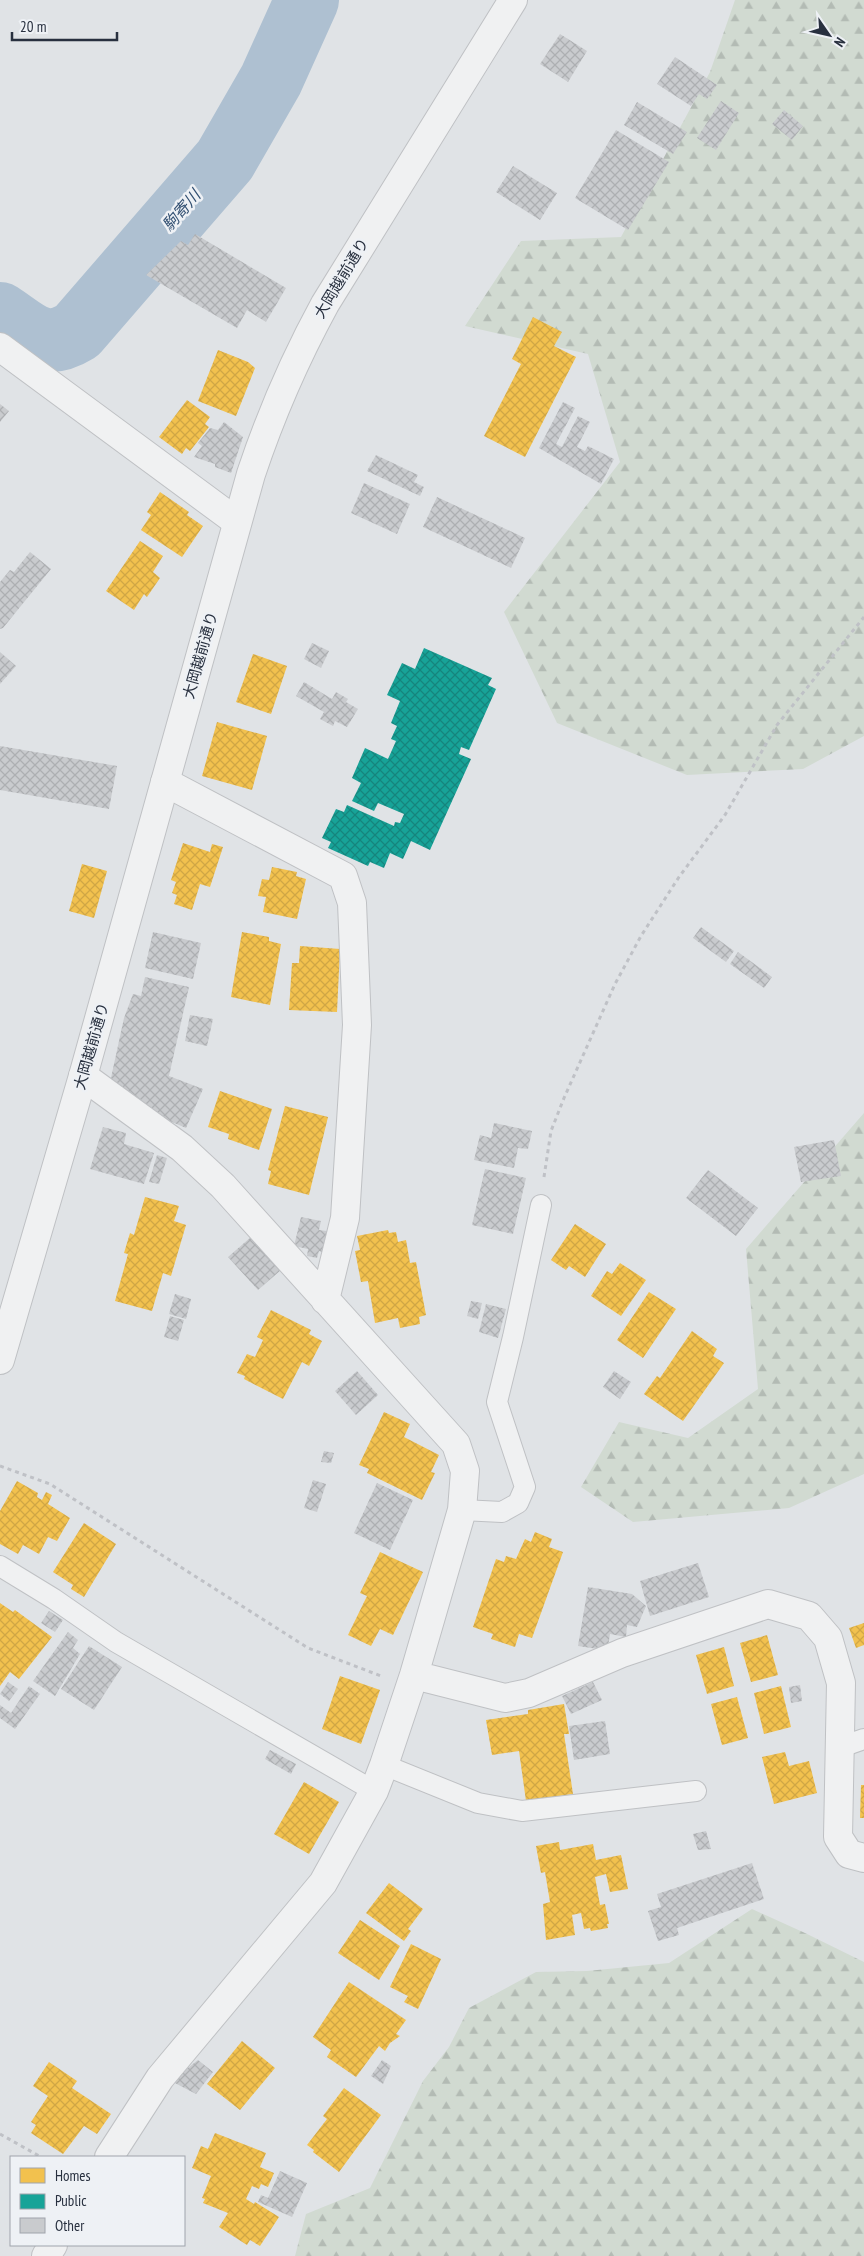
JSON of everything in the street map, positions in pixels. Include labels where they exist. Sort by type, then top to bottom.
[{"type":"street","name":"大岡越前通り","points":[[0,1360],[83,1076],[237,522],[266,430],[304,342],[354,256],[513,0]]},
{"type":"street","points":[[0,347],[237,522]]},
{"type":"street","points":[[165,782],[343,876],[352,903],[357,1025],[349,1168],[345,1218],[325,1300]]},
{"type":"street","points":[[83,1076],[182,1148],[223,1186],[456,1444],[465,1471],[462,1510],[412,1681],[374,1791],[323,1883],[160,2078],[109,2156]]},
{"type":"street","points":[[412,1681],[505,1698],[529,1693],[622,1653],[768,1604],[808,1616],[828,1638],[842,1683],[852,1743],[838,1837],[849,1854],[864,1858]]},
{"type":"lane","points":[[462,1510],[502,1512],[518,1503],[525,1487],[497,1402],[541,1205]]},
{"type":"lane","points":[[0,1566],[54,1599],[116,1642],[374,1791]]},
{"type":"lane","points":[[384,1765],[478,1803],[522,1811],[696,1791]]},
{"type":"path","points":[[541,1205],[551,1131],[615,984],[641,936],[679,877],[725,815],[778,725],[864,617]]},
{"type":"path","points":[[0,1466],[50,1484],[308,1648],[412,1681]]},
{"type":"path","points":[[0,2134],[39,2156]]},
{"type":"green space","points":[[735,0],[864,0],[864,736],[803,769],[687,775],[557,723],[504,612],[620,462],[588,354],[465,326],[521,241],[621,237],[710,72]]},
{"type":"green space","points":[[864,1113],[864,1474],[789,1508],[633,1522],[581,1487],[619,1422],[688,1438],[758,1389],[746,1249]]},
{"type":"green space","points":[[752,1909],[864,1962],[864,2256],[295,2256],[306,2214],[370,2188],[423,2081],[449,2047],[469,2008],[536,1972],[587,1971],[669,1963]]},
{"type":"building: Homes","points":[[533,317],[562,332],[554,346],[576,357],[525,457],[484,436],[521,364],[512,359]]},
{"type":"building: Homes","points":[[218,350],[248,362],[255,368],[236,416],[198,401]]},
{"type":"building: Homes","points":[[187,400],[210,417],[205,424],[209,427],[190,451],[186,448],[182,454],[159,437]]},
{"type":"building: Homes","points":[[160,492],[189,512],[187,515],[203,526],[182,557],[141,530],[151,515],[147,512]]},
{"type":"building: Homes","points":[[140,541],[163,556],[153,572],[160,578],[147,597],[144,594],[134,610],[106,591]]},
{"type":"building: Homes","points":[[253,654],[287,666],[271,714],[236,702]]},
{"type":"building: Homes","points":[[217,722],[267,736],[252,790],[202,776]]},
{"type":"building: Homes","points":[[183,843],[210,852],[212,844],[223,847],[210,887],[200,884],[192,910],[174,904],[177,895],[172,893],[176,882],[171,880]]},
{"type":"building: Homes","points":[[82,864],[107,871],[94,918],[69,911]]},
{"type":"building: Homes","points":[[272,867],[297,872],[296,876],[306,879],[297,919],[263,912],[266,897],[258,896],[262,879],[269,880]]},
{"type":"building: Homes","points":[[242,932],[269,937],[269,941],[281,944],[270,1005],[231,997]]},
{"type":"building: Homes","points":[[300,946],[340,949],[337,1012],[289,1010],[292,963],[299,963]]},
{"type":"building: Homes","points":[[220,1091],[272,1109],[259,1150],[228,1139],[229,1134],[208,1127]]},
{"type":"building: Homes","points":[[285,1106],[328,1117],[309,1195],[268,1184],[271,1171],[268,1170]]},
{"type":"building: Homes","points":[[145,1197],[179,1206],[174,1221],[186,1225],[171,1276],[163,1273],[152,1311],[115,1301],[128,1254],[124,1253],[130,1233],[134,1235]]},
{"type":"building: Homes","points":[[575,1224],[606,1244],[585,1277],[569,1266],[566,1270],[551,1260]]},
{"type":"building: Homes","points":[[388,1230],[389,1233],[396,1232],[398,1242],[406,1240],[410,1263],[416,1262],[426,1315],[419,1317],[420,1324],[400,1328],[398,1318],[375,1323],[368,1281],[361,1282],[355,1251],[360,1250],[357,1236]]},
{"type":"building: Homes","points":[[620,1263],[646,1280],[621,1316],[591,1296],[607,1271],[612,1274]]},
{"type":"building: Homes","points":[[649,1292],[676,1309],[643,1358],[617,1340]]},
{"type":"building: Homes","points":[[271,1310],[311,1330],[309,1334],[322,1341],[309,1366],[302,1362],[283,1399],[244,1379],[245,1376],[237,1373],[247,1354],[255,1357],[263,1340],[257,1337]]},
{"type":"building: Homes","points":[[692,1331],[717,1349],[713,1356],[724,1363],[683,1421],[644,1394],[657,1376],[660,1378]]},
{"type":"building: Homes","points":[[384,1412],[410,1424],[404,1437],[439,1455],[431,1472],[435,1473],[422,1500],[367,1473],[369,1469],[359,1465]]},
{"type":"building: Homes","points":[[17,1481],[38,1493],[37,1497],[42,1500],[46,1492],[52,1495],[48,1504],[70,1518],[57,1541],[48,1537],[39,1554],[23,1545],[18,1554],[0,1544],[0,1511]]},
{"type":"building: Homes","points":[[84,1523],[116,1544],[84,1597],[71,1589],[73,1585],[53,1572]]},
{"type":"building: Homes","points":[[535,1532],[552,1539],[549,1547],[563,1552],[532,1638],[519,1634],[515,1647],[491,1639],[493,1634],[473,1627],[496,1559],[504,1562],[506,1556],[516,1559],[525,1539],[531,1542]]},
{"type":"building: Homes","points":[[380,1552],[423,1572],[393,1635],[380,1629],[371,1646],[348,1635],[367,1596],[360,1593]]},
{"type":"building: Homes","points":[[0,1603],[13,1612],[15,1610],[52,1637],[19,1679],[10,1672],[0,1686]]},
{"type":"building: Homes","points":[[864,1623],[864,1645],[856,1648],[849,1628]]},
{"type":"building: Homes","points":[[767,1635],[778,1675],[751,1682],[740,1643]]},
{"type":"building: Homes","points":[[724,1647],[734,1686],[707,1694],[696,1655]]},
{"type":"building: Homes","points":[[340,1676],[380,1690],[361,1744],[322,1729]]},
{"type":"building: Homes","points":[[781,1686],[791,1727],[764,1734],[754,1693]]},
{"type":"building: Homes","points":[[737,1697],[748,1738],[722,1745],[711,1704]]},
{"type":"building: Homes","points":[[564,1704],[569,1734],[564,1734],[573,1794],[526,1801],[519,1751],[492,1755],[486,1720],[528,1714],[528,1710]]},
{"type":"building: Homes","points":[[785,1752],[789,1766],[809,1761],[817,1793],[774,1804],[762,1757]]},
{"type":"building: Homes","points":[[304,1782],[339,1802],[309,1854],[274,1834]]},
{"type":"building: Homes","points":[[861,1785],[864,1785],[864,1818],[860,1818]]},
{"type":"building: Homes","points":[[559,1842],[560,1850],[593,1844],[596,1860],[621,1855],[628,1889],[610,1892],[606,1874],[595,1877],[600,1905],[605,1904],[608,1928],[591,1931],[590,1928],[584,1929],[581,1913],[572,1915],[575,1935],[546,1940],[543,1904],[550,1902],[545,1872],[541,1873],[536,1846]]},
{"type":"building: Homes","points":[[389,1883],[423,1909],[408,1929],[411,1931],[404,1941],[366,1913]]},
{"type":"building: Homes","points":[[360,1920],[400,1946],[379,1980],[338,1953]]},
{"type":"building: Homes","points":[[411,1944],[441,1959],[418,2009],[404,2002],[408,1996],[390,1987]]},
{"type":"building: Homes","points":[[349,1982],[406,2020],[396,2034],[400,2036],[390,2043],[385,2051],[379,2046],[356,2077],[327,2057],[331,2050],[313,2037]]},
{"type":"building: Homes","points":[[242,2041],[275,2068],[240,2110],[207,2084]]},
{"type":"building: Homes","points":[[49,2062],[77,2081],[72,2088],[111,2114],[97,2134],[84,2126],[63,2154],[31,2133],[36,2125],[31,2122],[48,2096],[33,2086]]},
{"type":"building: Homes","points":[[344,2088],[381,2115],[339,2172],[307,2145],[327,2119],[323,2116]]},
{"type":"building: Homes","points":[[215,2133],[266,2153],[260,2167],[274,2173],[268,2187],[261,2184],[259,2189],[252,2186],[246,2199],[254,2204],[255,2202],[279,2217],[260,2246],[250,2240],[247,2245],[219,2227],[228,2213],[203,2203],[205,2199],[202,2198],[211,2176],[192,2168],[201,2146],[208,2149]]},
{"type":"building: Public","points":[[424,648],[492,678],[488,685],[496,689],[469,750],[461,747],[459,754],[471,759],[430,850],[411,841],[403,859],[390,853],[384,868],[370,862],[368,866],[328,848],[331,842],[322,838],[336,809],[344,812],[347,805],[394,826],[395,822],[400,823],[404,814],[378,803],[374,811],[352,801],[361,783],[352,778],[365,748],[388,759],[396,741],[391,739],[397,726],[391,723],[400,701],[387,695],[402,663],[415,669]]},
{"type":"building: Other","points":[[560,34],[587,51],[568,82],[540,64]]},
{"type":"building: Other","points":[[675,57],[717,85],[707,99],[699,94],[691,106],[657,84]]},
{"type":"building: Other","points":[[721,101],[739,113],[716,150],[697,138]]},
{"type":"building: Other","points":[[637,102],[687,132],[673,154],[624,125]]},
{"type":"building: Other","points":[[784,110],[803,126],[792,140],[772,124]]},
{"type":"building: Other","points":[[616,130],[669,162],[628,230],[575,198]]},
{"type":"building: Other","points":[[513,166],[557,193],[540,220],[496,192]]},
{"type":"building: Other","points":[[195,234],[286,288],[266,322],[247,310],[237,328],[146,275],[181,241],[188,245]]},
{"type":"building: Other","points":[[563,402],[575,408],[556,444],[562,447],[578,416],[590,422],[577,447],[585,451],[588,446],[614,459],[601,484],[539,448]]},
{"type":"building: Other","points":[[0,404],[9,411],[0,422]]},
{"type":"building: Other","points":[[224,422],[243,437],[231,473],[215,467],[215,464],[194,457],[202,446],[198,443],[210,428],[218,430]]},
{"type":"building: Other","points":[[376,455],[418,475],[414,482],[424,487],[420,496],[367,471]]},
{"type":"building: Other","points":[[364,483],[410,504],[397,534],[351,513]]},
{"type":"building: Other","points":[[437,497],[525,538],[511,568],[423,527]]},
{"type":"building: Other","points":[[30,552],[51,569],[3,628],[0,629],[0,582],[10,570],[14,572]]},
{"type":"building: Other","points":[[312,643],[329,651],[321,668],[304,659]]},
{"type":"building: Other","points":[[0,652],[16,666],[0,684]]},
{"type":"building: Other","points":[[304,682],[332,699],[336,692],[348,699],[346,702],[358,709],[347,727],[335,721],[333,726],[320,719],[324,712],[296,696]]},
{"type":"building: Other","points":[[0,746],[117,766],[109,809],[0,790]]},
{"type":"building: Other","points":[[701,927],[734,951],[726,962],[693,938]]},
{"type":"building: Other","points":[[153,932],[201,943],[193,979],[145,968]]},
{"type":"building: Other","points":[[738,952],[772,977],[764,988],[730,964]]},
{"type":"building: Other","points":[[145,977],[189,987],[169,1076],[203,1089],[186,1128],[153,1114],[109,1087],[124,1018],[133,994],[141,996]]},
{"type":"building: Other","points":[[190,1015],[213,1019],[207,1046],[185,1041]]},
{"type":"building: Other","points":[[494,1123],[532,1131],[528,1149],[518,1148],[514,1168],[474,1160],[480,1135],[491,1138]]},
{"type":"building: Other","points":[[103,1127],[126,1133],[124,1144],[154,1153],[144,1184],[90,1169]]},
{"type":"building: Other","points":[[834,1140],[841,1176],[801,1182],[794,1147]]},
{"type":"building: Other","points":[[157,1155],[167,1158],[159,1184],[149,1182]]},
{"type":"building: Other","points":[[485,1169],[526,1178],[513,1234],[472,1225]]},
{"type":"building: Other","points":[[708,1170],[758,1208],[736,1236],[686,1198]]},
{"type":"building: Other","points":[[301,1217],[321,1221],[319,1230],[327,1231],[322,1252],[319,1251],[317,1258],[307,1256],[308,1249],[294,1246]]},
{"type":"building: Other","points":[[251,1237],[281,1270],[258,1290],[228,1257]]},
{"type":"building: Other","points":[[175,1294],[191,1299],[186,1319],[169,1314]]},
{"type":"building: Other","points":[[471,1301],[482,1303],[478,1319],[467,1316]]},
{"type":"building: Other","points":[[486,1304],[506,1309],[498,1338],[479,1332]]},
{"type":"building: Other","points":[[170,1316],[184,1320],[178,1341],[164,1337]]},
{"type":"building: Other","points":[[357,1371],[378,1395],[356,1415],[335,1391]]},
{"type":"building: Other","points":[[614,1371],[631,1382],[620,1399],[603,1387]]},
{"type":"building: Other","points":[[324,1451],[334,1453],[331,1463],[321,1462]]},
{"type":"building: Other","points":[[313,1480],[326,1484],[317,1512],[304,1508]]},
{"type":"building: Other","points":[[377,1483],[413,1500],[390,1550],[354,1533]]},
{"type":"building: Other","points":[[698,1563],[709,1597],[650,1616],[640,1581]]},
{"type":"building: Other","points":[[588,1587],[632,1594],[646,1606],[637,1627],[627,1625],[626,1637],[610,1634],[608,1647],[598,1649],[578,1646]]},
{"type":"building: Other","points":[[49,1611],[63,1620],[55,1632],[41,1623]]},
{"type":"building: Other","points":[[68,1632],[78,1640],[73,1648],[80,1654],[55,1696],[33,1681]]},
{"type":"building: Other","points":[[89,1646],[122,1667],[94,1710],[61,1689]]},
{"type":"building: Other","points":[[8,1682],[18,1689],[9,1701],[0,1694]]},
{"type":"building: Other","points":[[593,1682],[602,1700],[571,1714],[562,1696]]},
{"type":"building: Other","points":[[800,1685],[802,1701],[791,1703],[789,1687]]},
{"type":"building: Other","points":[[29,1686],[40,1694],[15,1729],[0,1718],[0,1705],[11,1713]]},
{"type":"building: Other","points":[[605,1721],[610,1754],[574,1760],[569,1726]]},
{"type":"building: Other","points":[[270,1750],[296,1764],[291,1774],[265,1759]]},
{"type":"building: Other","points":[[706,1831],[711,1849],[698,1850],[693,1834]]},
{"type":"building: Other","points":[[752,1863],[764,1899],[677,1928],[679,1935],[658,1941],[648,1911],[661,1907],[657,1894]]},
{"type":"building: Other","points":[[198,2060],[213,2072],[196,2094],[171,2081]]},
{"type":"building: Other","points":[[382,2060],[391,2066],[383,2084],[371,2076]]},
{"type":"building: Other","points":[[280,2171],[307,2183],[292,2217],[258,2202],[261,2195],[268,2198]]},
{"type":"waterway","name":"駒寄川","points":[[0,314],[28,333],[45,340],[55,340],[77,331],[225,160],[271,80],[307,0]]}]
